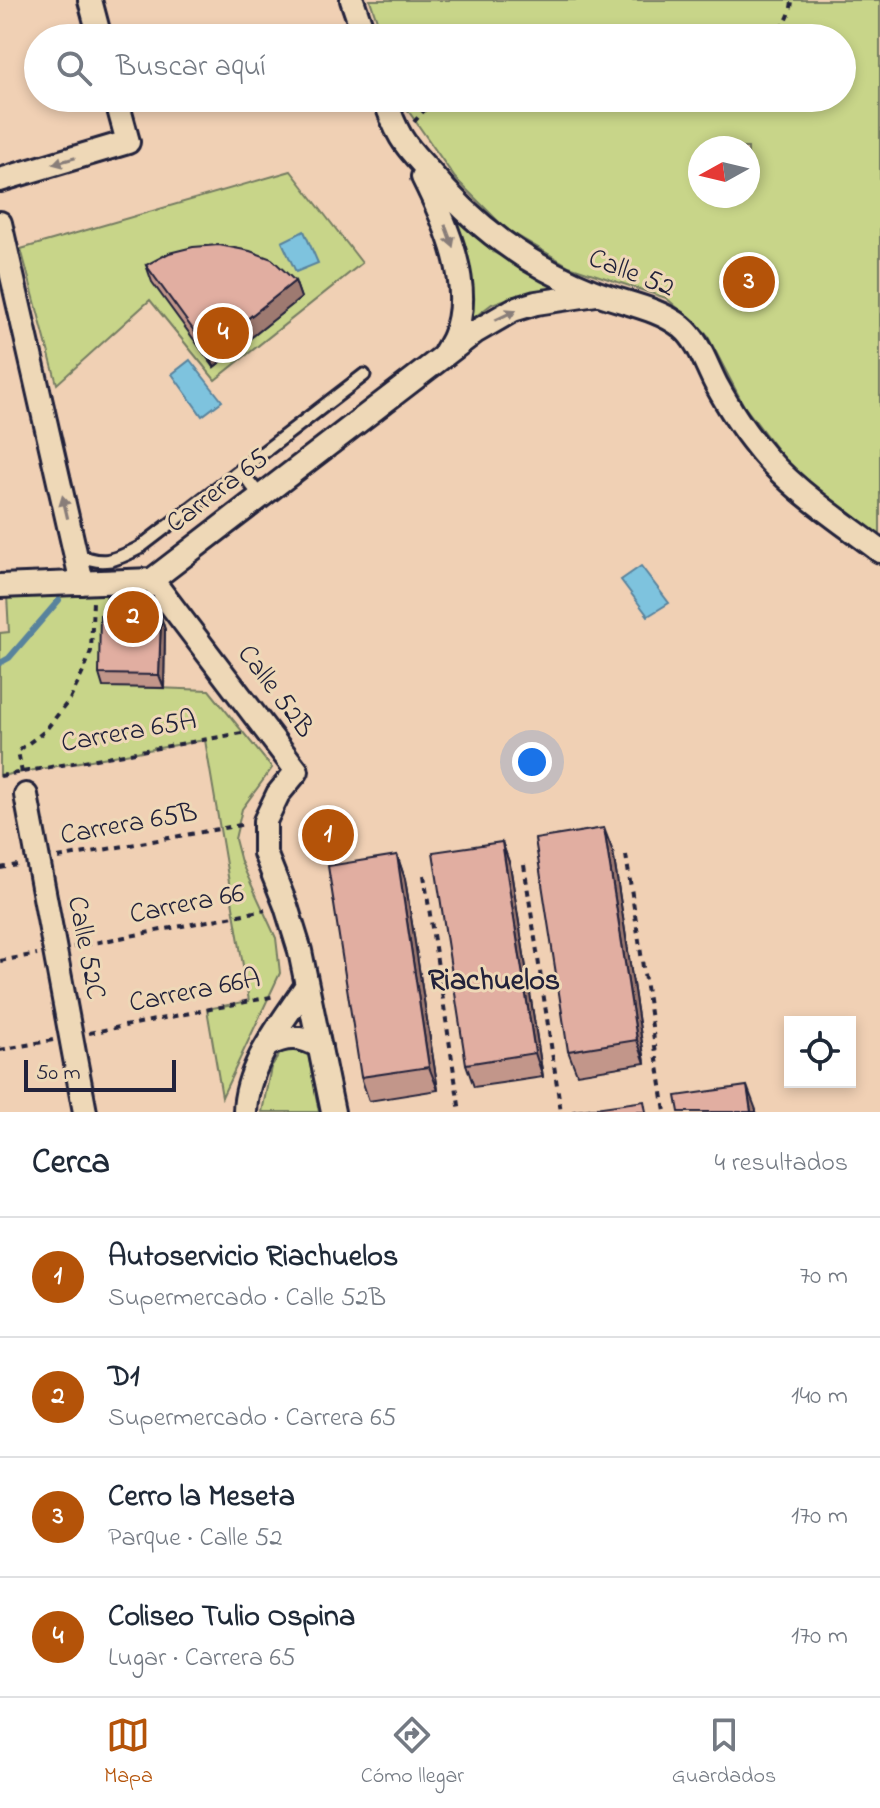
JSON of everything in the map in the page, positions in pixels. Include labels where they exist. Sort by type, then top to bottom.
[{"type":"street","points":[[90,0],[96,24]]},
{"type":"street","points":[[352,0],[360,24]]},
{"type":"street","points":[[0,180],[128,142],[120,112]]},
{"type":"street","name":"Calle 52","points":[[390,112],[403,141],[444,191],[477,223],[538,266],[568,282],[668,318],[684,329],[702,353],[716,385],[754,444],[791,482],[880,551]]},
{"type":"street","name":"Carrera 65","points":[[403,141],[433,198],[455,252],[461,287],[459,314],[455,334],[442,358]]},
{"type":"street","points":[[0,223],[75,553],[88,582]]},
{"type":"street","name":"Carrera 65","points":[[152,580],[475,332],[513,310],[536,303],[598,294]]},
{"type":"street","points":[[0,586],[152,580]]},
{"type":"street","name":"Calle 52B","points":[[152,580],[297,771],[278,794],[265,821]]},
{"type":"street","name":"Calle 52C","points":[[26,795],[85,1112]]},
{"type":"street","points":[[265,821],[265,853],[300,951],[305,988],[333,1112]]},
{"type":"street","points":[[245,1112],[248,1088],[257,1064],[305,988]]},
{"type":"street","points":[[268,1045],[277,1040],[296,1038],[309,1040],[320,1047]]},
{"type":"lane","points":[[75,553],[104,562],[118,559],[139,548],[364,375]]},
{"type":"lane","points":[[240,470],[261,497]]},
{"type":"path","points":[[785,24],[792,0]]},
{"type":"path","points":[[403,141],[422,112]]},
{"type":"path","points":[[26,795],[18,751],[45,731],[70,699],[91,651],[88,582]]},
{"type":"path","name":"Carrera 65A","points":[[0,776],[265,729]]},
{"type":"path","name":"Carrera 65B","points":[[0,868],[265,821]]},
{"type":"path","points":[[626,855],[665,1112]]},
{"type":"path","points":[[524,865],[561,1112]]},
{"type":"path","points":[[424,875],[460,1112]]},
{"type":"path","name":"Carrera 66","points":[[0,961],[286,906]]},
{"type":"path","name":"Carrera 66A","points":[[0,1050],[305,988]]},
{"type":"green space","points":[[370,0],[880,0],[880,538],[791,468],[744,406],[706,333],[666,298],[569,266],[506,229],[455,178],[409,112],[856,112],[856,24],[378,24]]},
{"type":"green space","points":[[291,171],[362,263],[215,380],[150,300],[57,384],[21,249]]},
{"type":"green space","points":[[441,198],[493,252],[570,290],[518,295],[492,304],[468,322],[469,272],[464,244]]},
{"type":"green space","points":[[7,595],[106,595],[103,686],[209,690],[272,768],[242,809],[235,839],[241,862],[276,938],[280,973],[222,1097],[207,1009],[249,1001],[205,740],[0,776],[0,633],[9,632]]},
{"type":"green space","points":[[295,1048],[308,1053],[319,1112],[262,1112],[271,1067],[282,1051]]},
{"type":"water","points":[[304,231],[318,263],[296,272],[282,242]]},
{"type":"water","points":[[190,360],[222,401],[202,416],[172,374]]},
{"type":"water","points":[[641,566],[669,603],[648,616],[621,580]]},
{"type":"building","points":[[219,245],[272,259],[295,281],[208,350],[146,265],[169,253]]},
{"type":"building","points":[[108,596],[153,597],[152,617],[107,615]]},
{"type":"building","points":[[100,615],[161,617],[159,675],[99,674]]},
{"type":"building","points":[[604,828],[637,1040],[568,1051],[535,839]]},
{"type":"building","points":[[502,842],[535,1053],[466,1064],[433,852]]},
{"type":"building","points":[[397,855],[429,1067],[361,1077],[328,866]]},
{"type":"building","points":[[747,1086],[751,1112],[679,1112],[676,1096]]},
{"type":"building","points":[[644,1101],[646,1112],[573,1112],[573,1111]]},
{"type":"waterway","points":[[0,663],[9,658],[59,600]]},
{"type":"place","name":"Cerro la Meseta","points":[[749,282]]},
{"type":"place","name":"Coliseo Tulio Ospina","points":[[223,333]]},
{"type":"place","name":"D1","points":[[133,617]]},
{"type":"place","name":"Autoservicio Riachuelos","points":[[328,835]]},
{"type":"district","name":"Riachuelos","points":[[494,982]]}]
